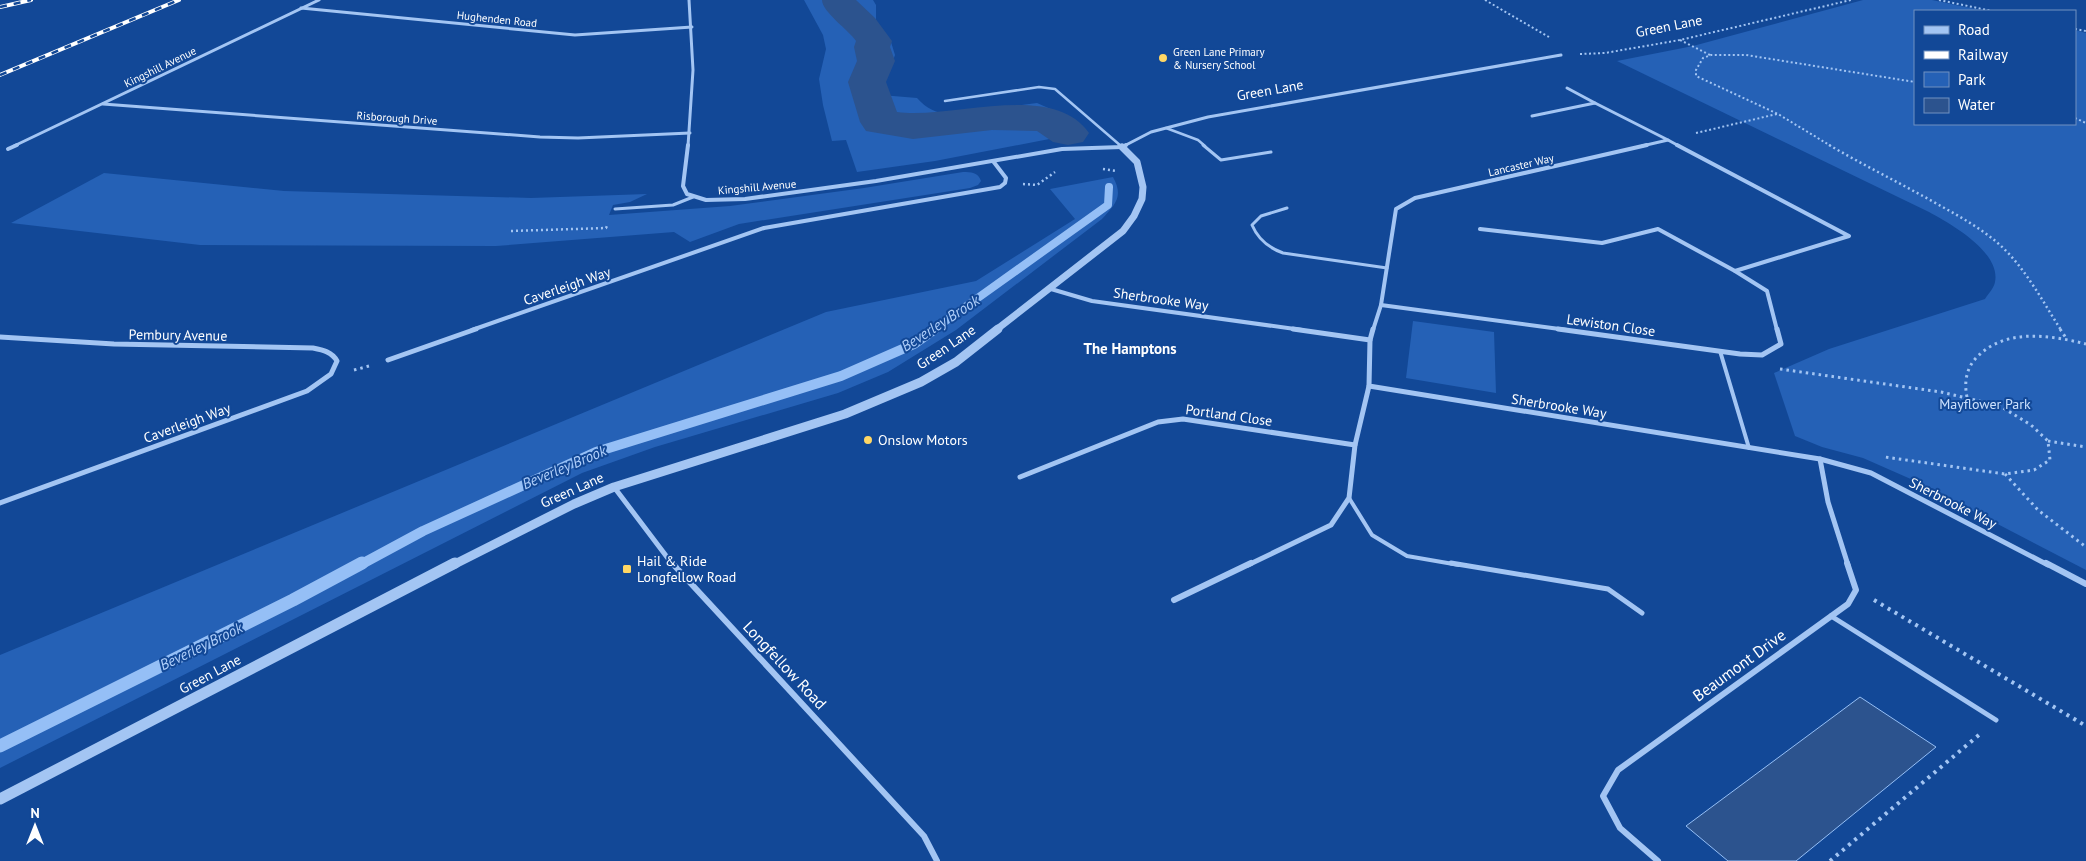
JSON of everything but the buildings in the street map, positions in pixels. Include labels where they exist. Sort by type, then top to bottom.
[{"type":"street","name":"Kingshill Avenue","points":[[8,148],[319,0]]},
{"type":"street","points":[[689,0],[694,60],[690,133],[683,186],[687,194],[693,197]]},
{"type":"street","name":"Hughenden Road","points":[[301,8],[575,36],[692,27]]},
{"type":"street","name":"Green Lane","points":[[1122,147],[1164,127],[1242,110],[1561,55]]},
{"type":"street","points":[[1566,88],[1849,236],[1735,271]]},
{"type":"street","points":[[1532,116],[1596,103]]},
{"type":"street","name":"Risborough Drive","points":[[103,104],[540,137],[578,138],[690,133]]},
{"type":"street","name":"Lancaster Way","points":[[1381,305],[1396,209],[1415,198],[1668,140]]},
{"type":"street","points":[[1005,183],[1006,178],[993,161],[1062,148],[1122,147],[1136,162],[1140,170]]},
{"type":"street","name":"Kingshill Avenue","points":[[693,197],[721,200],[787,194],[884,180],[993,161]]},
{"type":"street","name":"Green Lane","points":[[0,799],[544,518],[614,487],[818,424],[922,382],[956,362],[1051,289],[1122,231],[1134,216],[1142,199],[1143,187],[1140,170]]},
{"type":"street","name":"Caverleigh Way","points":[[388,360],[764,228],[984,191],[1000,187],[1005,183]]},
{"type":"street","points":[[1480,229],[1602,243],[1658,229],[1735,271],[1766,291],[1781,344],[1762,355]]},
{"type":"street","name":"Sherbrooke Way","points":[[1051,289],[1092,301],[1370,340]]},
{"type":"street","points":[[1174,600],[1331,525],[1349,498],[1355,445],[1369,386],[1370,340],[1381,305]]},
{"type":"street","name":"Lewiston Close","points":[[1381,305],[1762,355]]},
{"type":"street","name":"Pembury Avenue","points":[[0,337],[114,344],[313,348],[326,350],[335,355],[337,366],[333,373]]},
{"type":"street","name":"Caverleigh Way","points":[[0,504],[307,391],[333,373]]},
{"type":"street","name":"Sherbrooke Way","points":[[1369,386],[1820,459],[1871,473],[2086,584]]},
{"type":"street","name":"Portland Close","points":[[1020,477],[1158,422],[1183,419],[1355,445]]},
{"type":"street","points":[[1820,459],[1828,502],[1856,590]]},
{"type":"street","name":"Longfellow Road","points":[[614,487],[669,560],[924,836],[937,861]]},
{"type":"street","name":"Beaumont Drive","points":[[1658,861],[1620,828],[1603,796],[1618,770],[1848,604],[1856,590]]},
{"type":"lane","points":[[945,101],[1039,86],[1056,89],[1122,147]]},
{"type":"lane","points":[[1164,127],[1198,140],[1221,160],[1270,152]]},
{"type":"lane","points":[[616,209],[673,205],[693,197]]},
{"type":"lane","points":[[1287,208],[1261,216],[1252,225],[1260,237],[1272,249],[1283,253],[1387,268]]},
{"type":"lane","points":[[1720,351],[1749,448]]},
{"type":"lane","points":[[1349,498],[1372,535],[1407,556],[1608,590],[1642,613]]},
{"type":"lane","points":[[1830,616],[1996,720]]},
{"type":"path","points":[[1484,0],[1552,39],[1558,45],[1561,55]]},
{"type":"path","name":"Green Lane","points":[[1561,55],[1606,53],[1680,40],[1851,0]]},
{"type":"path","points":[[1939,0],[1987,10]]},
{"type":"path","points":[[1680,40],[1711,56]]},
{"type":"path","points":[[1914,82],[1746,54],[1703,58],[1696,70],[1696,76],[1778,114],[1864,166],[1950,210],[1992,238],[2024,273],[2066,338]]},
{"type":"path","points":[[1668,140],[1778,114]]},
{"type":"path","points":[[1096,168],[1114,171],[1140,170]]},
{"type":"path","points":[[1005,183],[1037,185],[1055,171]]},
{"type":"path","points":[[511,231],[606,228],[616,209]]},
{"type":"path","points":[[1967,397],[1965,379],[1972,363],[1983,350],[2004,340],[2022,335],[2066,338],[2086,344]]},
{"type":"path","points":[[1762,355],[1776,368],[1967,397],[2000,406],[2031,425],[2048,442],[2086,447]]},
{"type":"path","points":[[333,373],[360,369],[388,360]]},
{"type":"path","points":[[1879,456],[2005,474],[2034,470],[2050,460],[2048,442]]},
{"type":"path","points":[[2005,474],[2038,510],[2086,547]]},
{"type":"path","points":[[1856,590],[2086,726]]},
{"type":"path","points":[[1830,861],[1996,720]]},
{"type":"green space","points":[[804,0],[873,0],[876,5],[876,40],[891,42],[895,55],[892,63],[876,68],[881,95],[917,98],[931,110],[949,115],[1037,103],[1073,119],[1077,131],[1075,134],[935,161],[857,172],[846,140],[832,141],[819,79],[826,49],[823,35]]},
{"type":"green space","name":"Mayflower Park","points":[[1863,0],[1932,0],[1980,10],[1914,10],[1914,125],[2076,125],[2076,30],[2086,33],[2086,570],[1913,480],[1863,458],[1822,447],[1795,436],[1774,373],[1829,349],[1985,299],[1995,282],[1995,271],[1983,250],[1972,240],[1929,212],[1617,61],[1693,46]]},
{"type":"green space","points":[[963,172],[976,174],[981,181],[978,185],[970,188],[739,224],[690,242],[674,232],[496,246],[200,245],[11,223],[104,173],[284,191],[531,198],[647,194],[630,202],[613,205],[609,215],[730,206],[864,188]]},
{"type":"green space","points":[[1113,177],[1118,195],[1114,204],[1102,219],[956,330],[888,372],[838,393],[655,447],[582,473],[0,768],[0,655],[826,312],[976,281],[1075,219],[1050,189]]},
{"type":"green space","points":[[1413,321],[1494,332],[1496,393],[1406,378]]},
{"type":"water","points":[[1860,697],[1936,747],[1796,861],[1728,861],[1686,826]]},
{"type":"waterway","name":"Beverley Brook","points":[[839,0],[839,4],[863,25],[874,41],[872,47],[876,61],[867,82],[880,122],[913,127],[992,118],[1046,119],[1068,133]]},
{"type":"waterway","name":"Beverley Brook","points":[[933,330],[1108,205],[1109,187]]},
{"type":"waterway","name":"Beverley Brook","points":[[360,565],[423,531],[596,452],[841,376],[914,344],[935,329]]},
{"type":"waterway","name":"Beverley Brook","points":[[0,746],[293,600],[362,563]]},
{"type":"railway","points":[[0,7],[31,0]]},
{"type":"railway","points":[[0,75],[179,0]]},
{"type":"place","name":"Green Lane Primary & Nursery School","points":[[1163,58]]},
{"type":"place","name":"Onslow Motors","points":[[868,440]]},
{"type":"place","name":"Hail & Ride Longfellow Road","points":[[627,569]]},
{"type":"district","name":"The Hamptons","points":[[1130,348]]}]
